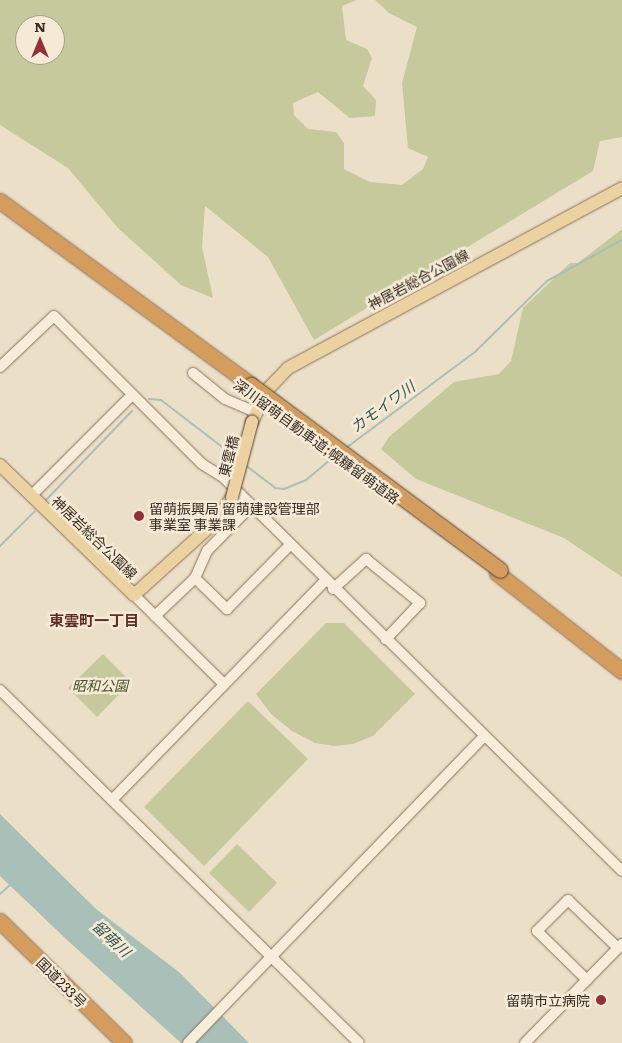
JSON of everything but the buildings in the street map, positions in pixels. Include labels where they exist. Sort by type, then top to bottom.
[{"type":"highway","name":"深川留萌自動車道;幌糠留萌道路","points":[[6,207],[498,572],[622,660]]},
{"type":"highway","name":"深川留萌自動車道;幌糠留萌道路","points":[[498,572],[622,671]]},
{"type":"highway","name":"国道233号","points":[[0,921],[124,1043]]},
{"type":"highway","name":"国道233号","points":[[0,935],[109,1043]]},
{"type":"main road","name":"神居岩総合公園線","points":[[254,417],[277,378],[311,354],[622,188]]},
{"type":"main road","name":"東雲橋","points":[[232,497],[254,417]]},
{"type":"main road","name":"神居岩総合公園線","points":[[0,466],[134,595],[216,521],[232,497]]},
{"type":"street","points":[[0,367],[54,316],[123,382],[132,396],[251,506],[333,589],[386,638],[484,737],[622,871]]},
{"type":"street","points":[[193,373],[225,399],[254,417]]},
{"type":"street","points":[[31,496],[132,396]]},
{"type":"street","points":[[155,616],[195,578],[207,551],[239,522],[251,506]]},
{"type":"street","points":[[195,578],[227,609],[290,545]]},
{"type":"street","points":[[333,589],[366,559],[420,603],[386,638]]},
{"type":"street","points":[[112,800],[325,581]]},
{"type":"street","points":[[134,595],[224,684]]},
{"type":"street","points":[[0,690],[359,1043]]},
{"type":"street","points":[[188,1043],[484,737]]},
{"type":"street","points":[[525,1043],[620,946],[568,900],[537,931],[586,980]]},
{"type":"green space","points":[[0,0],[357,0],[342,6],[346,40],[367,49],[372,58],[363,86],[376,100],[375,116],[350,118],[318,92],[293,103],[294,115],[308,129],[336,132],[344,143],[344,169],[370,182],[402,185],[423,169],[428,157],[408,148],[402,83],[417,27],[389,13],[375,0],[622,0],[622,137],[600,141],[593,171],[314,340],[268,257],[205,206],[202,247],[213,298],[181,285],[118,228],[68,168],[0,125]]},
{"type":"green space","points":[[622,229],[622,577],[564,538],[416,479],[381,449],[389,437],[454,382],[499,374],[511,361],[523,308],[570,263],[578,263]]},
{"type":"green space","points":[[326,623],[344,623],[415,694],[373,736],[353,744],[334,746],[315,743],[292,731],[271,714],[256,694]]},
{"type":"green space","name":"昭和公園","points":[[103,654],[131,682],[97,717],[68,688]]},
{"type":"green space","points":[[248,701],[308,759],[204,866],[144,807]]},
{"type":"green space","points":[[237,844],[277,883],[249,912],[209,873]]},
{"type":"water","name":"留萌川","points":[[0,814],[96,909],[179,972],[249,1043],[181,1043],[66,939],[0,876]]},
{"type":"waterway","name":"カモイワ川","points":[[346,448],[476,351],[547,281],[622,240]]},
{"type":"waterway","name":"カモイワ川","points":[[149,399],[161,400],[238,459]]},
{"type":"waterway","name":"カモイワ川","points":[[46,500],[132,411]]},
{"type":"waterway","name":"カモイワ川","points":[[245,465],[275,488],[284,489],[306,480],[336,455]]},
{"type":"waterway","name":"カモイワ川","points":[[0,546],[35,511]]},
{"type":"waterway","points":[[0,894],[11,884]]},
{"type":"place","name":"留萌振興局 留萌建設管理部 事業室 事業課","points":[[139,516]]},
{"type":"place","name":"留萌市立病院","points":[[601,1000]]},
{"type":"district","name":"東雲町一丁目","points":[[94,620]]}]
